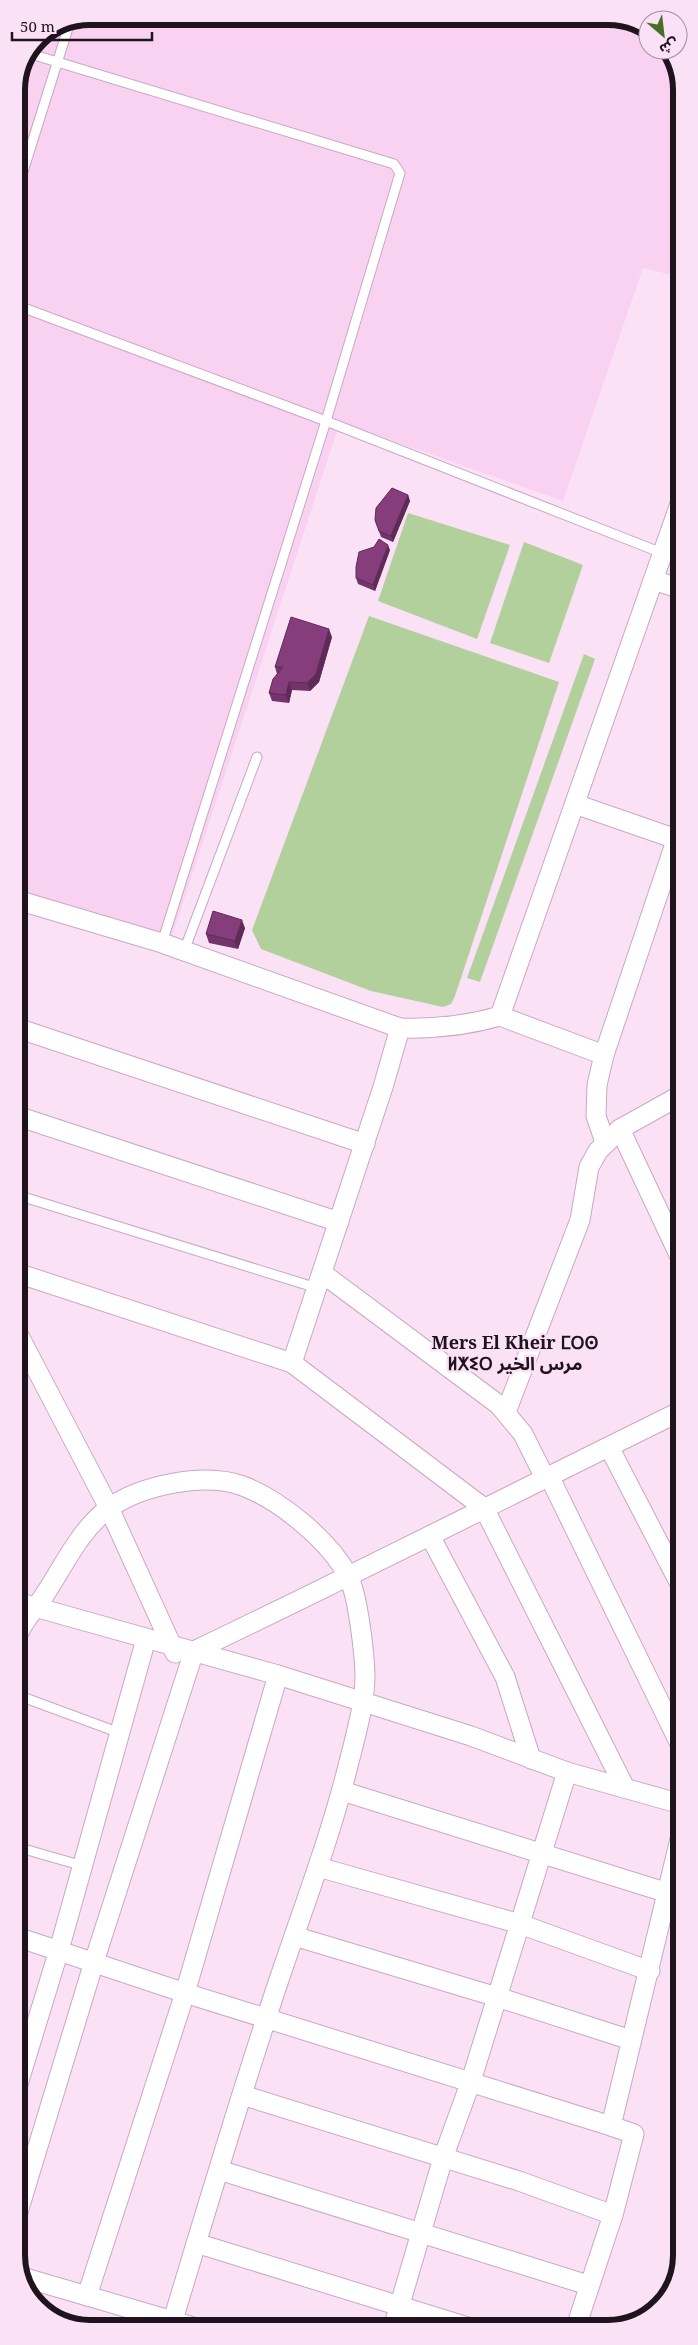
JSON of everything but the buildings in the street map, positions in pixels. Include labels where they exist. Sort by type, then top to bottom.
[{"type":"street","points":[[500,1016],[673,523]]},
{"type":"street","points":[[653,580],[673,586]]},
{"type":"street","points":[[575,804],[673,831]]},
{"type":"street","points":[[606,1142],[596,1116],[597,1085],[604,1055],[673,851]]},
{"type":"street","points":[[25,902],[162,943],[400,1028],[430,1029],[465,1026],[500,1016],[604,1055]]},
{"type":"street","points":[[292,1363],[365,1144],[400,1028]]},
{"type":"street","points":[[25,1031],[365,1144]]},
{"type":"street","points":[[506,1412],[580,1220],[589,1167],[606,1142],[620,1129],[673,1099]]},
{"type":"street","points":[[25,1119],[339,1222]]},
{"type":"street","points":[[620,1129],[673,1243]]},
{"type":"street","points":[[25,1277],[292,1363],[484,1508],[624,1788]]},
{"type":"street","points":[[320,1280],[506,1412],[523,1434],[547,1477],[673,1730]]},
{"type":"street","points":[[25,1347],[109,1508],[185,1677]]},
{"type":"street","points":[[25,2189],[94,1962],[194,1650],[349,1577],[609,1447],[673,1421]]},
{"type":"street","points":[[609,1447],[673,1571]]},
{"type":"street","points":[[25,1620],[36,1608],[76,1544],[109,1508],[156,1487],[185,1481],[218,1481],[243,1486],[293,1516],[316,1534],[349,1577],[362,1643],[365,1673],[364,1702],[342,1791],[318,1868],[266,2019],[196,2242],[174,2320],[30,2279]]},
{"type":"street","points":[[430,1536],[505,1677],[531,1758]]},
{"type":"street","points":[[25,1605],[172,1646],[194,1650],[278,1675],[531,1758],[567,1772],[673,1802]]},
{"type":"street","points":[[25,2039],[59,1950],[146,1639]]},
{"type":"street","points":[[87,2296],[185,1993],[278,1675]]},
{"type":"street","points":[[394,2320],[443,2158],[471,2081],[567,1772]]},
{"type":"street","points":[[342,1791],[668,1893]]},
{"type":"street","points":[[318,1868],[520,1924],[650,1972]]},
{"type":"street","points":[[611,2126],[668,1893],[673,1884]]},
{"type":"street","points":[[294,1936],[497,1997],[631,2040]]},
{"type":"street","points":[[25,1939],[266,2019],[471,2081],[634,2134],[613,2216],[588,2285],[578,2320]]},
{"type":"street","points":[[242,2095],[519,2181],[613,2216]]},
{"type":"street","points":[[219,2170],[588,2285]]},
{"type":"street","points":[[196,2242],[445,2320]]},
{"type":"lane","points":[[25,166],[68,29]]},
{"type":"lane","points":[[35,55],[394,164],[398,168],[400,180],[162,943]]},
{"type":"lane","points":[[25,308],[326,421],[662,553]]},
{"type":"lane","points":[[184,951],[257,757]]},
{"type":"lane","points":[[25,1197],[320,1280]]},
{"type":"lane","points":[[25,1698],[120,1733]]},
{"type":"lane","points":[[25,1849],[82,1866]]},
{"type":"shaded area","points":[[90,25],[612,25],[621,26],[638,33],[638,60],[666,60],[672,77],[673,275],[643,268],[563,501],[340,422],[170,943],[25,913],[25,90],[26,77],[36,54],[44,44],[65,30],[77,26]]},
{"type":"green space","points":[[408,513],[510,545],[477,639],[378,601]]},
{"type":"green space","points":[[524,542],[583,565],[549,663],[490,643]]},
{"type":"green space","points":[[369,616],[559,682],[455,996],[451,1004],[443,1007],[371,991],[261,949],[252,930]]},
{"type":"green space","points":[[584,654],[595,659],[480,982],[467,978]]},
{"type":"district","name":"Mers El Kheir ⵎⵔⵙ ⵍⵅⵉⵔ مرس الخير","points":[[515,1354]]}]
